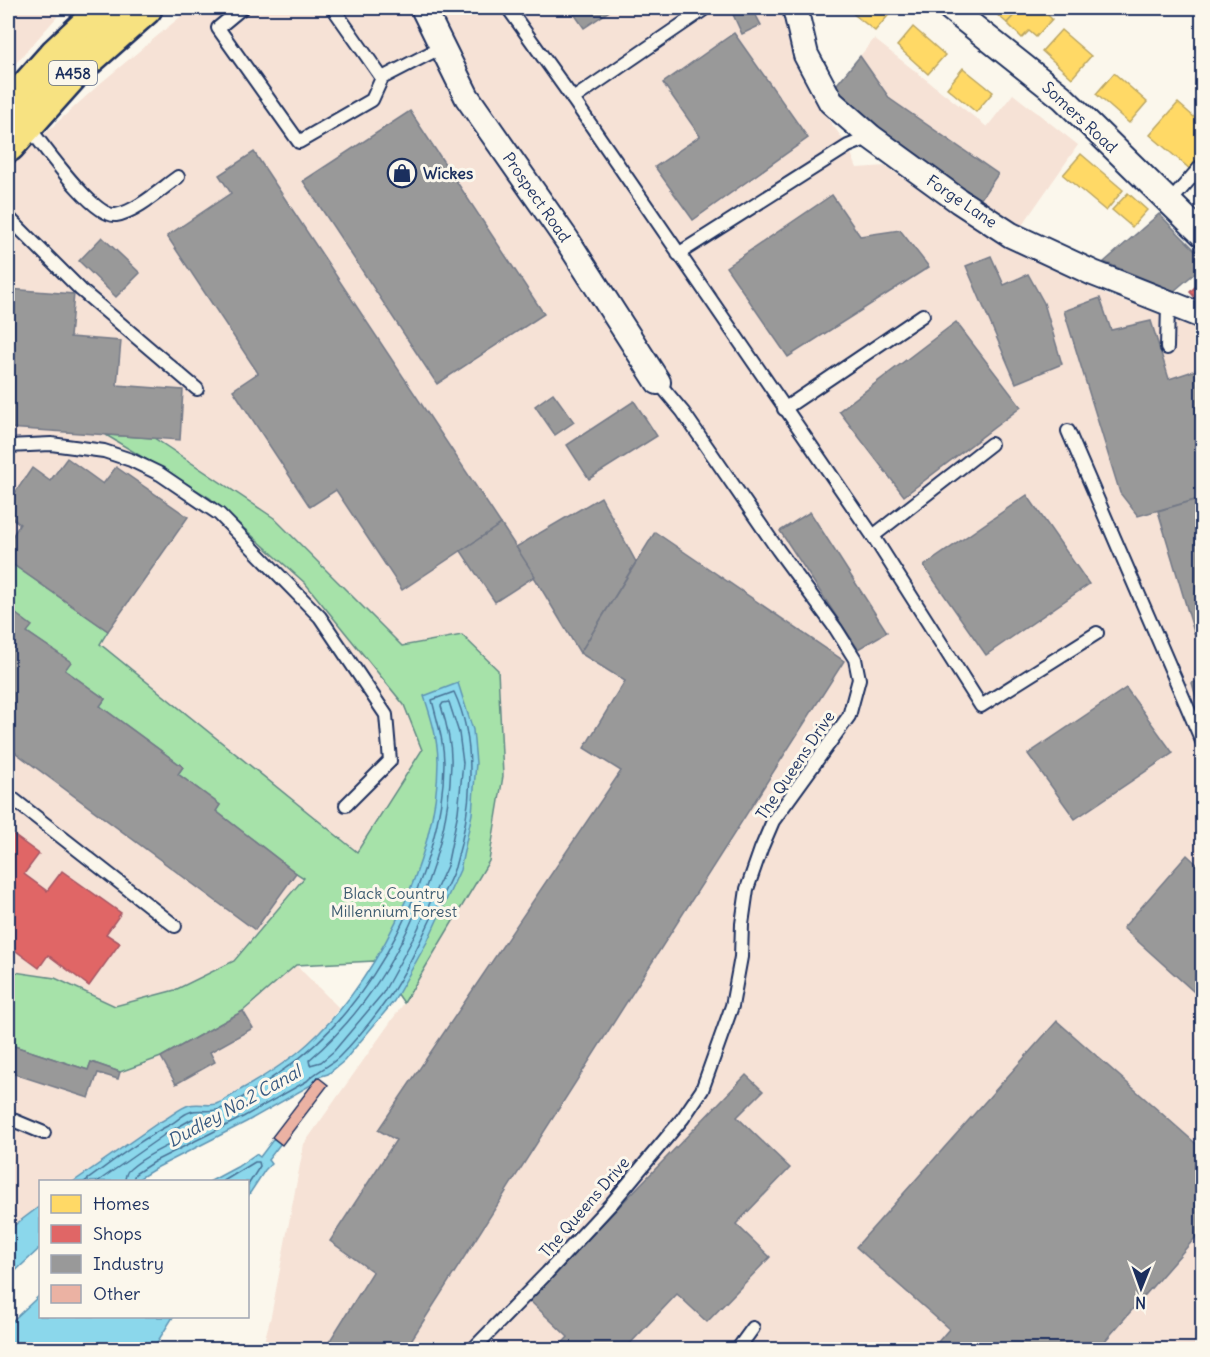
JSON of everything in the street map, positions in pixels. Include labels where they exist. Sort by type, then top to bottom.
[{"type":"highway","name":"A458","points":[[14,126],[57,54],[106,8]]},
{"type":"highway","name":"A458","points":[[14,126],[145,8]]},
{"type":"street","name":"Prospect Road","points":[[423,8],[467,98],[567,240],[658,382]]},
{"type":"street","name":"Forge Lane","points":[[795,8],[806,55],[831,102],[871,137],[1011,235],[1093,273],[1203,316]]},
{"type":"street","name":"Somers Road","points":[[950,8],[1062,98],[1203,234]]},
{"type":"lane","points":[[242,8],[218,28],[299,142],[372,100],[382,78],[442,47]]},
{"type":"lane","points":[[333,8],[382,78]]},
{"type":"lane","points":[[508,8],[573,99],[873,537],[981,706],[1097,633]]},
{"type":"lane","points":[[573,99],[703,10]]},
{"type":"lane","points":[[14,126],[102,212],[113,215],[130,210],[178,177]]},
{"type":"lane","points":[[678,254],[848,146],[871,137]]},
{"type":"lane","points":[[1170,202],[1203,165]]},
{"type":"lane","points":[[8,217],[81,290],[197,389]]},
{"type":"lane","points":[[1167,348],[1168,304]]},
{"type":"lane","points":[[784,409],[923,315]]},
{"type":"lane","name":"The Queens Drive","points":[[472,1350],[547,1274],[612,1203],[702,1090],[732,1006],[741,957],[742,924],[747,889],[761,849],[773,821],[849,716],[859,679],[855,659],[836,629],[778,550],[683,412],[658,382]]},
{"type":"lane","points":[[1068,430],[1203,741]]},
{"type":"lane","points":[[8,446],[51,444],[104,451],[131,460],[160,474],[219,514],[320,617],[386,715],[390,761],[346,805]]},
{"type":"lane","points":[[873,537],[991,444]]},
{"type":"lane","points":[[8,795],[175,926]]},
{"type":"lane","points":[[8,1118],[44,1133]]},
{"type":"lane","points":[[737,1350],[753,1328]]},
{"type":"shaded area","points":[[8,8],[65,8],[8,72]]},
{"type":"shaded area","points":[[191,8],[781,8],[787,35],[799,67],[826,116],[848,146],[857,168],[886,166],[1004,247],[1110,296],[1202,328],[1202,1349],[262,1349],[271,1316],[304,1144],[404,1003],[489,861],[422,750],[357,853],[296,965],[339,1008],[318,1035],[281,1065],[256,1081],[216,1104],[187,1106],[74,1180],[39,1180],[39,1207],[8,1230],[8,171],[19,157],[103,81]]},
{"type":"shaded area","points":[[874,39],[987,127],[1013,94],[1078,145],[1021,227],[896,145],[833,89]]},
{"type":"green space","name":"Black Country Millennium Forest","points":[[106,435],[154,438],[274,518],[402,646],[462,635],[498,670],[503,776],[489,861],[404,1003],[375,961],[296,965],[243,1011],[161,1057],[120,1072],[91,1062],[88,1070],[8,1044],[8,971],[55,978],[115,1006],[175,990],[234,961],[304,878],[216,811],[220,805],[178,774],[183,767],[100,706],[105,699],[65,670],[70,662],[27,632],[31,626],[8,608],[8,561],[108,631],[100,644],[357,852],[422,750],[404,705],[305,583],[210,498]]},
{"type":"water","name":"Dudley No.2 Canal","points":[[458,683],[473,730],[476,763],[472,814],[460,870],[427,942],[394,1001],[344,1061],[328,1074],[318,1077],[311,1085],[246,1122],[137,1180],[76,1180],[181,1109],[192,1104],[219,1103],[276,1068],[297,1053],[325,1027],[351,996],[375,960],[396,921],[427,840],[435,800],[438,753],[432,720],[424,696]]},
{"type":"water","points":[[300,1104],[307,1109],[268,1160],[271,1164],[249,1194],[249,1180],[213,1180],[256,1154],[260,1157]]},
{"type":"water","points":[[39,1207],[39,1249],[8,1278],[8,1230]]},
{"type":"water","points":[[39,1296],[39,1318],[172,1318],[153,1349],[8,1349],[8,1325]]},
{"type":"building: Homes","points":[[846,8],[888,8],[892,11],[875,31]]},
{"type":"building: Homes","points":[[989,8],[1021,8],[1007,23]]},
{"type":"building: Homes","points":[[1021,8],[1040,8],[1052,19],[1036,37],[1029,31],[1022,38],[1007,23]]},
{"type":"building: Homes","points":[[913,27],[945,55],[928,74],[897,46]]},
{"type":"building: Homes","points":[[1061,30],[1091,56],[1072,78],[1042,51]]},
{"type":"building: Homes","points":[[963,68],[993,92],[976,112],[947,88]]},
{"type":"building: Homes","points":[[1114,73],[1147,102],[1129,123],[1096,94]]},
{"type":"building: Homes","points":[[1178,103],[1202,124],[1202,157],[1191,170],[1150,135]]},
{"type":"building: Homes","points":[[1081,154],[1123,190],[1106,211],[1063,175]]},
{"type":"building: Homes","points":[[1128,193],[1147,210],[1132,227],[1112,210]]},
{"type":"building: Shops","points":[[1202,280],[1202,305],[1190,292]]},
{"type":"building: Shops","points":[[8,831],[39,854],[24,874],[47,891],[62,871],[121,913],[106,934],[120,943],[89,986],[48,955],[39,968],[8,945]]},
{"type":"building: Industry","points":[[570,8],[614,8],[584,28]]},
{"type":"building: Industry","points":[[730,8],[752,8],[761,25],[742,34]]},
{"type":"building: Industry","points":[[734,33],[808,138],[693,220],[655,167],[700,136],[663,83]]},
{"type":"building: Industry","points":[[860,56],[890,99],[998,174],[980,200],[890,140],[833,89]]},
{"type":"building: Industry","points":[[410,111],[544,314],[437,384],[303,181]]},
{"type":"building: Industry","points":[[254,152],[501,524],[402,590],[336,490],[310,507],[233,390],[258,373],[167,236],[231,193],[219,175]]},
{"type":"building: Industry","points":[[832,195],[860,236],[900,230],[929,267],[788,357],[726,267]]},
{"type":"building: Industry","points":[[1159,214],[1202,257],[1202,267],[1174,291],[1104,262]]},
{"type":"building: Industry","points":[[102,237],[140,273],[116,297],[79,261]]},
{"type":"building: Industry","points":[[991,256],[1004,285],[1028,274],[1044,303],[1062,364],[1016,383],[966,266]]},
{"type":"building: Industry","points":[[8,289],[74,294],[70,337],[121,341],[117,385],[183,390],[180,440],[8,428]]},
{"type":"building: Industry","points":[[1100,298],[1111,330],[1151,321],[1169,379],[1202,368],[1202,498],[1138,516],[1120,493],[1064,311]]},
{"type":"building: Industry","points":[[956,322],[1021,407],[904,496],[839,411]]},
{"type":"building: Industry","points":[[553,393],[574,422],[555,435],[535,406]]},
{"type":"building: Industry","points":[[634,401],[657,436],[589,479],[567,445]]},
{"type":"building: Industry","points":[[67,458],[103,484],[116,467],[188,517],[108,631],[8,561],[8,543],[20,524],[8,515],[8,503],[32,468],[50,481]]},
{"type":"building: Industry","points":[[1027,495],[1089,584],[986,655],[924,566]]},
{"type":"building: Industry","points":[[601,497],[636,562],[580,653],[516,547]]},
{"type":"building: Industry","points":[[1202,498],[1202,659],[1158,511]]},
{"type":"building: Industry","points":[[810,512],[887,632],[858,649],[780,531]]},
{"type":"building: Industry","points":[[501,524],[535,576],[495,602],[461,551]]},
{"type":"building: Industry","points":[[655,532],[844,661],[405,1350],[324,1350],[373,1272],[330,1241],[396,1140],[378,1130],[621,771],[584,748],[625,681],[580,653]]},
{"type":"building: Industry","points":[[8,608],[32,626],[27,632],[71,662],[65,670],[105,699],[100,706],[183,767],[178,774],[220,805],[216,811],[296,873],[255,930],[8,747]]},
{"type":"building: Industry","points":[[1202,680],[1202,718],[1192,683]]},
{"type":"building: Industry","points":[[1126,688],[1173,753],[1075,819],[1028,754]]},
{"type":"building: Industry","points":[[1187,855],[1202,869],[1202,999],[1123,928]]},
{"type":"building: Industry","points":[[243,1011],[253,1028],[210,1052],[215,1062],[176,1084],[161,1057]]},
{"type":"building: Industry","points":[[1057,1021],[1202,1149],[1202,1230],[1097,1350],[931,1350],[949,1329],[856,1247]]},
{"type":"building: Industry","points":[[8,1044],[88,1070],[91,1062],[120,1072],[118,1079],[98,1073],[89,1098],[8,1072]]},
{"type":"building: Industry","points":[[746,1075],[763,1091],[737,1117],[790,1168],[736,1224],[770,1257],[707,1322],[677,1294],[624,1350],[556,1350],[568,1337],[529,1300]]},
{"type":"building: Other","points":[[318,1077],[328,1085],[282,1145],[272,1137]]},
{"type":"place","name":"Wickes","points":[[402,173]]}]
